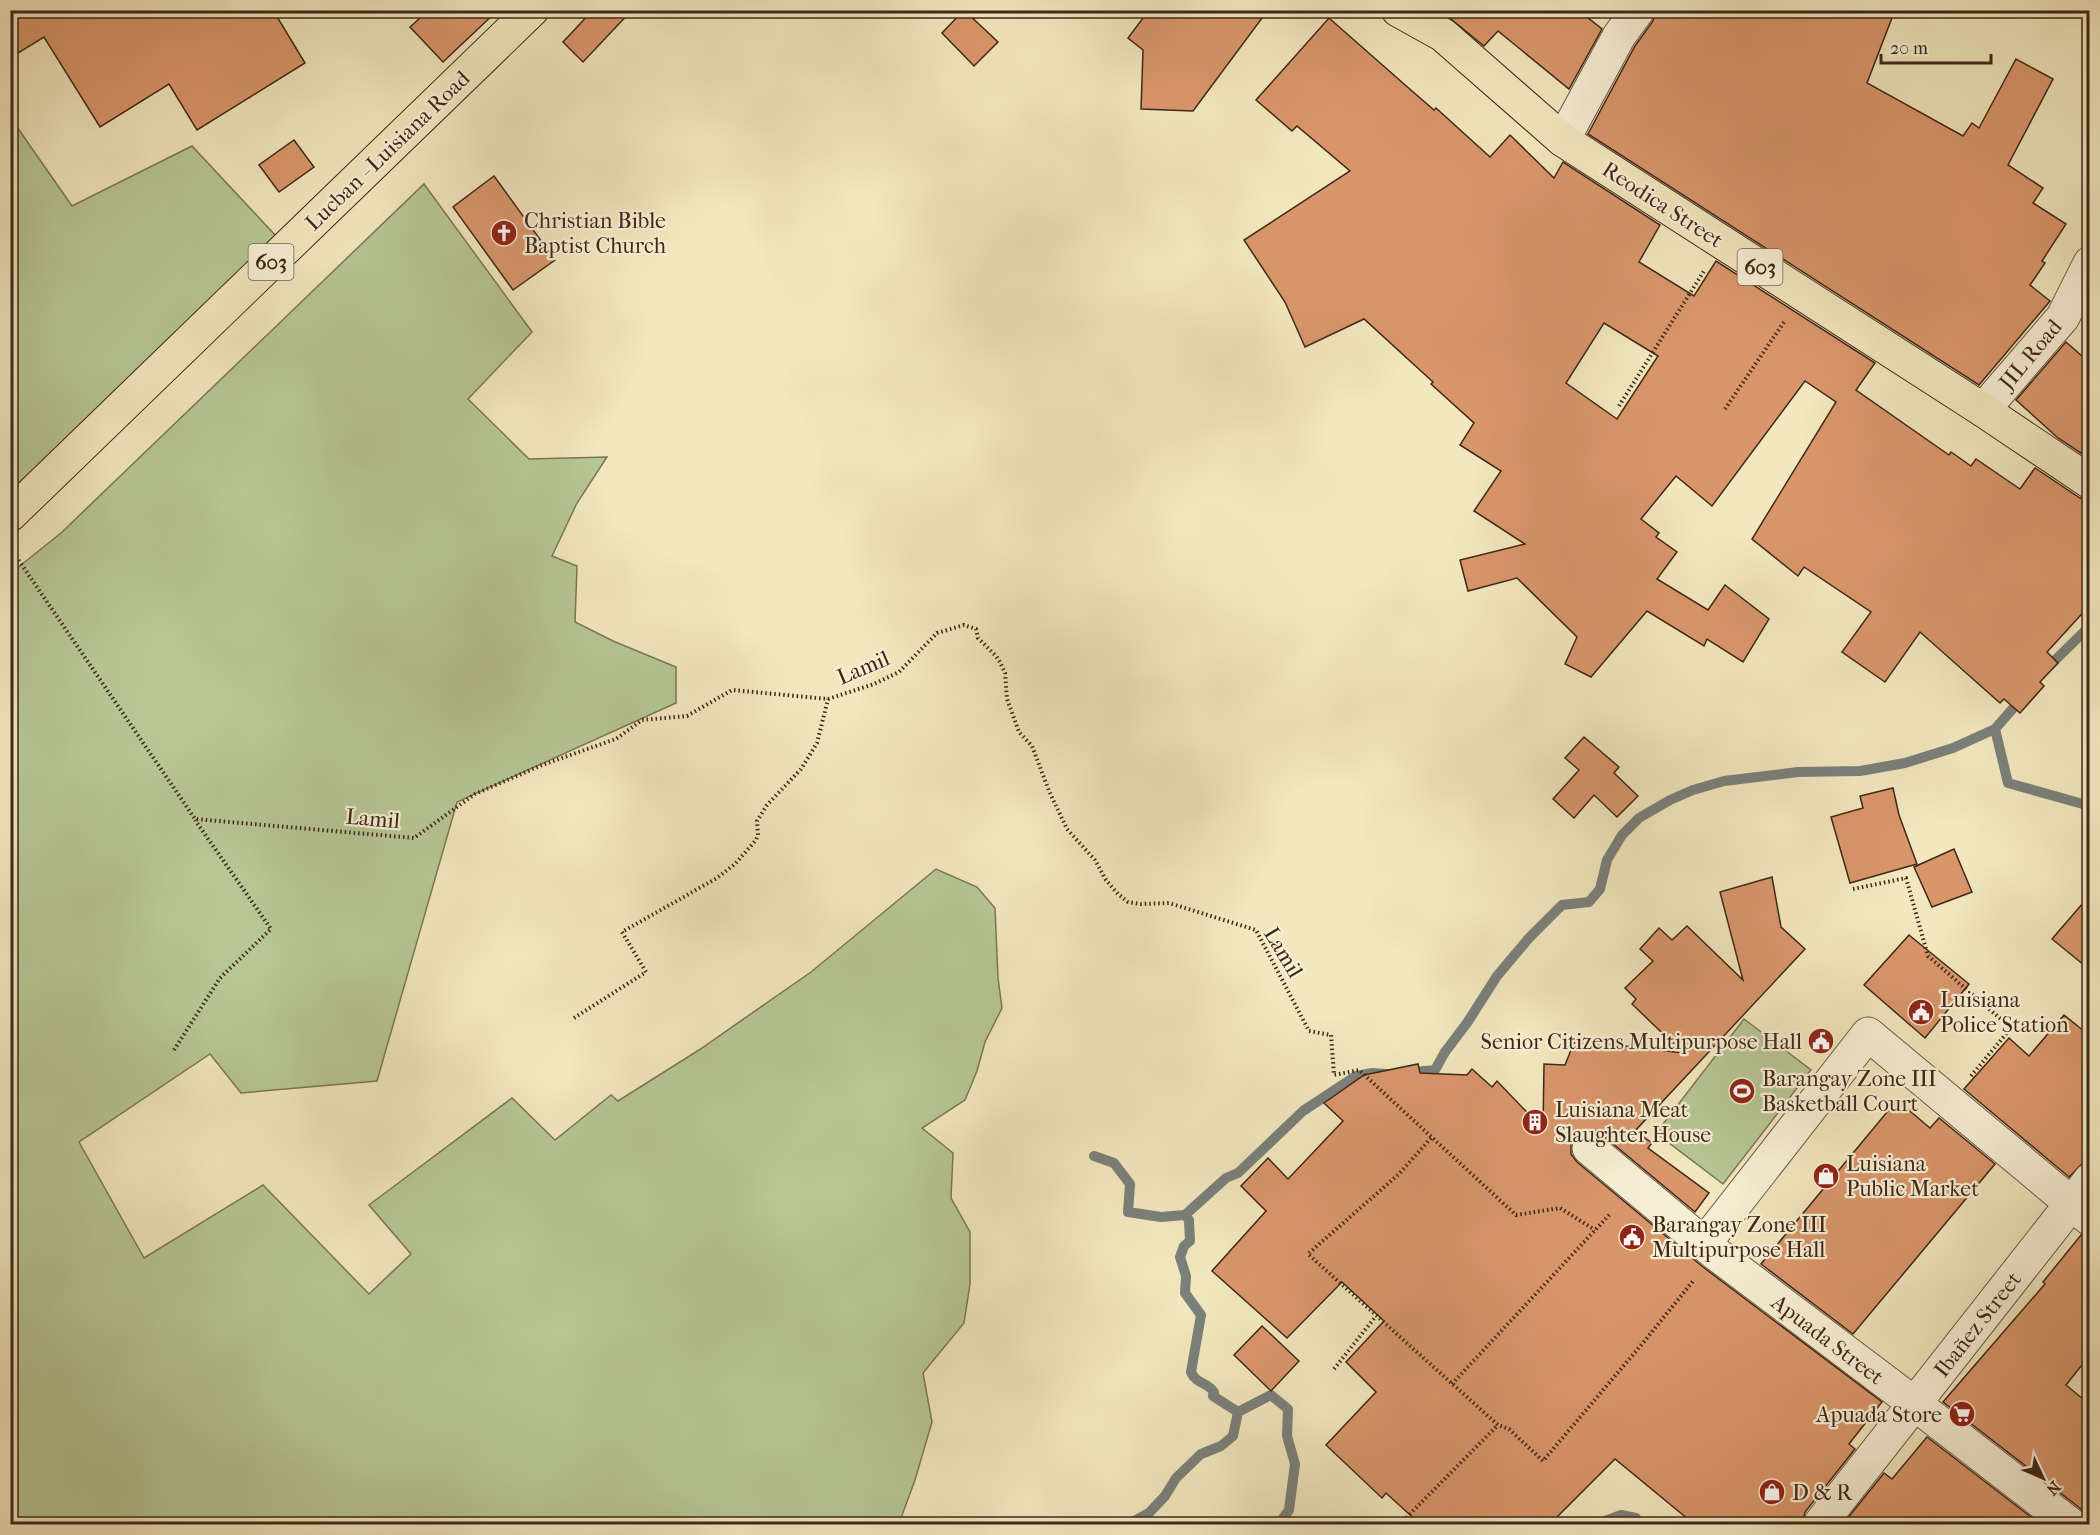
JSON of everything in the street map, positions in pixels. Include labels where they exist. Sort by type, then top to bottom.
[{"type":"main road","name":"Lucban - Luisiana Road","points":[[10,515],[532,10]]},
{"type":"main road","name":"Reodica Street","points":[[1398,10],[1443,35],[1563,140],[1983,410],[2090,482]]},
{"type":"street","points":[[1563,140],[1619,36],[1638,10]]},
{"type":"street","name":"JIL Road","points":[[1983,410],[2063,317],[2090,263]]},
{"type":"street","points":[[1709,1249],[1868,1034],[1949,1102],[2083,1200]]},
{"type":"street","name":"Apuada Street","points":[[1589,1148],[1709,1249],[2070,1524]]},
{"type":"street","name":"Ibañez Street","points":[[1820,1524],[1915,1404],[2083,1200]]},
{"type":"path","points":[[1619,406],[1722,243]]},
{"type":"path","points":[[1725,409],[1803,294]]},
{"type":"path","points":[[10,548],[271,929],[220,978],[174,1050]]},
{"type":"path","name":"Lamil","points":[[195,819],[414,838],[475,794],[542,765],[616,739],[642,720],[687,716],[732,690],[828,699],[874,684],[900,672],[937,633],[948,632],[964,625],[976,629],[978,638],[1000,662],[1005,673],[1007,699],[1019,732],[1032,746],[1049,791],[1067,829],[1095,860],[1106,880],[1118,894],[1128,902],[1169,903],[1256,930],[1310,1031],[1331,1035],[1334,1075],[1359,1070],[1516,1215],[1560,1208],[1595,1230]]},
{"type":"path","points":[[574,1018],[646,972],[622,932],[717,878],[735,864],[756,840],[757,821],[767,805],[801,770],[817,743],[828,699]]},
{"type":"path","points":[[1853,889],[1906,878],[1928,956],[2012,1028],[1949,1102]]},
{"type":"path","points":[[1431,1137],[1399,1173],[1308,1254],[1498,1425],[1509,1429],[1544,1461],[1642,1344],[1709,1249]]},
{"type":"path","points":[[1452,1384],[1634,1188]]},
{"type":"path","points":[[1334,1369],[1376,1316]]},
{"type":"path","points":[[1400,1524],[1498,1425]]},
{"type":"green space","points":[[10,117],[72,206],[192,146],[289,250],[10,517]]},
{"type":"green space","points":[[424,184],[532,332],[468,399],[529,459],[607,457],[577,503],[552,556],[577,566],[575,622],[613,641],[676,667],[676,703],[457,802],[377,1081],[241,1093],[210,1054],[79,1142],[144,1258],[263,1185],[369,1294],[411,1254],[369,1205],[512,1098],[555,1140],[611,1095],[618,1101],[699,1050],[811,972],[936,869],[977,887],[995,908],[998,978],[1002,1008],[985,1042],[977,1071],[965,1100],[922,1128],[953,1153],[951,1198],[970,1232],[970,1284],[964,1323],[923,1373],[932,1422],[901,1518],[902,1524],[11,1524],[11,573],[61,533]]},
{"type":"green space","name":"Barangay Zone III Basketball Court","points":[[1744,1019],[1811,1070],[1723,1184],[1656,1133]]},
{"type":"building","points":[[10,10],[273,10],[305,63],[197,130],[169,84],[100,127],[44,37],[10,58]]},
{"type":"building","points":[[429,10],[498,10],[443,62],[410,27]]},
{"type":"building","points":[[593,10],[632,10],[583,62],[563,42]]},
{"type":"building","points":[[964,10],[998,42],[974,66],[942,33]]},
{"type":"building","points":[[1149,10],[1268,10],[1193,111],[1141,109],[1143,50],[1128,38]]},
{"type":"building","points":[[1440,10],[1578,10],[1602,29],[1569,89],[1498,31],[1484,46]]},
{"type":"building","points":[[1656,10],[1895,10],[1867,83],[1963,136],[1972,123],[1979,128],[2016,59],[2053,79],[2008,165],[2043,188],[2033,203],[2066,224],[2042,261],[2045,263],[2030,285],[2050,301],[1979,385],[1588,134],[1635,46],[1653,21]]},
{"type":"building","points":[[1329,18],[1434,110],[1436,108],[1490,157],[1510,135],[1554,178],[1563,162],[1660,225],[1639,262],[1694,296],[1716,261],[1875,363],[1856,390],[1949,455],[1951,452],[1971,466],[1976,459],[2020,489],[2035,468],[2080,498],[2090,501],[2090,605],[2047,652],[2058,663],[2040,682],[2044,686],[2020,713],[2004,699],[2000,703],[1920,632],[1885,682],[1842,652],[1871,612],[1804,567],[1798,576],[1752,539],[1836,402],[1805,381],[1712,506],[1676,476],[1641,519],[1659,533],[1656,537],[1677,552],[1657,579],[1708,610],[1725,585],[1769,619],[1743,662],[1707,639],[1704,646],[1647,611],[1591,677],[1565,664],[1577,637],[1517,578],[1468,591],[1460,560],[1525,544],[1474,511],[1501,471],[1460,445],[1474,423],[1364,319],[1305,347],[1285,302],[1244,240],[1350,171],[1297,126],[1292,131],[1256,100]],"holes":[[[1604,323],[1658,356],[1617,419],[1566,383]]]},
{"type":"building","points":[[294,140],[314,167],[279,192],[259,165]]},
{"type":"building","name":"Christian Bible Baptist Church","points":[[494,176],[555,260],[513,290],[453,207]]},
{"type":"building","points":[[2066,342],[2090,363],[2090,459],[2058,438],[2016,400]]},
{"type":"building","points":[[1584,737],[1619,767],[1614,773],[1638,796],[1617,817],[1594,795],[1574,818],[1553,799],[1579,770],[1565,758]]},
{"type":"building","points":[[1893,788],[1899,815],[1917,864],[1850,883],[1831,817],[1863,808],[1860,796]]},
{"type":"building","points":[[1954,849],[1972,892],[1932,907],[1914,867]]},
{"type":"building","points":[[1772,877],[1781,927],[1805,949],[1635,1131],[1652,1143],[1648,1148],[1709,1193],[1695,1212],[1601,1134],[1593,1130],[1583,1130],[1575,1136],[1571,1144],[1571,1154],[1577,1162],[1703,1267],[1882,1402],[1849,1444],[1855,1449],[1805,1512],[1802,1524],[1694,1524],[1615,1459],[1550,1524],[1420,1524],[1386,1493],[1382,1498],[1326,1445],[1376,1392],[1346,1362],[1384,1321],[1342,1282],[1287,1338],[1212,1271],[1266,1211],[1241,1186],[1268,1158],[1288,1179],[1343,1121],[1324,1103],[1364,1075],[1418,1064],[1420,1073],[1467,1075],[1472,1069],[1492,1087],[1497,1081],[1543,1129],[1544,1064],[1565,1065],[1575,1040],[1683,1053],[1632,1004],[1636,999],[1625,988],[1653,961],[1640,949],[1659,928],[1672,940],[1687,926],[1743,980],[1720,892]]},
{"type":"building","points":[[2090,895],[2090,970],[2052,939]]},
{"type":"building","name":"Luisiana Police Station","points":[[1909,935],[1969,984],[1925,1038],[1864,985]]},
{"type":"building","points":[[2064,1015],[2090,1036],[2090,1162],[2083,1163],[2069,1177],[1964,1089],[2009,1038],[2029,1056]]},
{"type":"building","points":[[1897,1100],[1930,1128],[1939,1118],[1995,1164],[1853,1334],[1761,1264]]},
{"type":"building","points":[[2081,1235],[2090,1237],[2090,1355],[2066,1385],[2090,1405],[2090,1524],[2081,1509],[1943,1402],[2045,1284],[2043,1282]]},
{"type":"building","points":[[1262,1326],[1299,1361],[1271,1391],[1234,1355]]},
{"type":"building","points":[[1927,1437],[2040,1524],[1843,1524],[1884,1473],[1892,1479]]},
{"type":"waterway","points":[[2045,670],[2090,626]]},
{"type":"waterway","points":[[1405,1073],[1435,1070],[1497,976],[1529,938],[1562,905],[1589,902],[1600,889],[1607,860],[1622,835],[1639,818],[1670,800],[1724,781],[1798,772],[1860,771],[1905,763],[1953,748],[1995,729],[2022,698]]},
{"type":"waterway","points":[[1995,729],[2008,783],[2090,806]]},
{"type":"waterway","points":[[1094,1156],[1114,1163],[1130,1184],[1128,1212],[1161,1217],[1185,1215],[1226,1178],[1238,1173],[1303,1111],[1356,1076],[1372,1073],[1387,1074]]},
{"type":"waterway","points":[[1185,1215],[1189,1220],[1190,1241],[1184,1246],[1180,1257],[1186,1276],[1185,1293],[1201,1315],[1191,1372],[1196,1379],[1214,1392],[1213,1396],[1238,1412]]},
{"type":"waterway","points":[[1129,1524],[1149,1513],[1165,1496],[1176,1478],[1201,1454],[1221,1446],[1233,1436],[1238,1412],[1271,1395],[1288,1409],[1287,1436],[1295,1464],[1289,1510],[1279,1524]]},
{"type":"waterway","points":[[1597,1524],[1621,1515],[1636,1518]]},
{"type":"place","name":"Christian Bible Baptist Church","points":[[504,233]]},
{"type":"place","name":"Luisiana Police Station","points":[[1921,1012]]},
{"type":"place","name":"Senior Citizens Multipurpose Hall","points":[[1821,1041]]},
{"type":"place","name":"Barangay Zone III Basketball Court","points":[[1742,1091]]},
{"type":"place","name":"Luisiana Meat Slaughter House","points":[[1535,1122]]},
{"type":"place","name":"Luisiana Public Market","points":[[1826,1176]]},
{"type":"place","name":"Barangay Zone III Multipurpose Hall","points":[[1632,1237]]},
{"type":"place","name":"Apuada Store","points":[[1962,1414]]},
{"type":"place","name":"D & R","points":[[1772,1492]]}]
